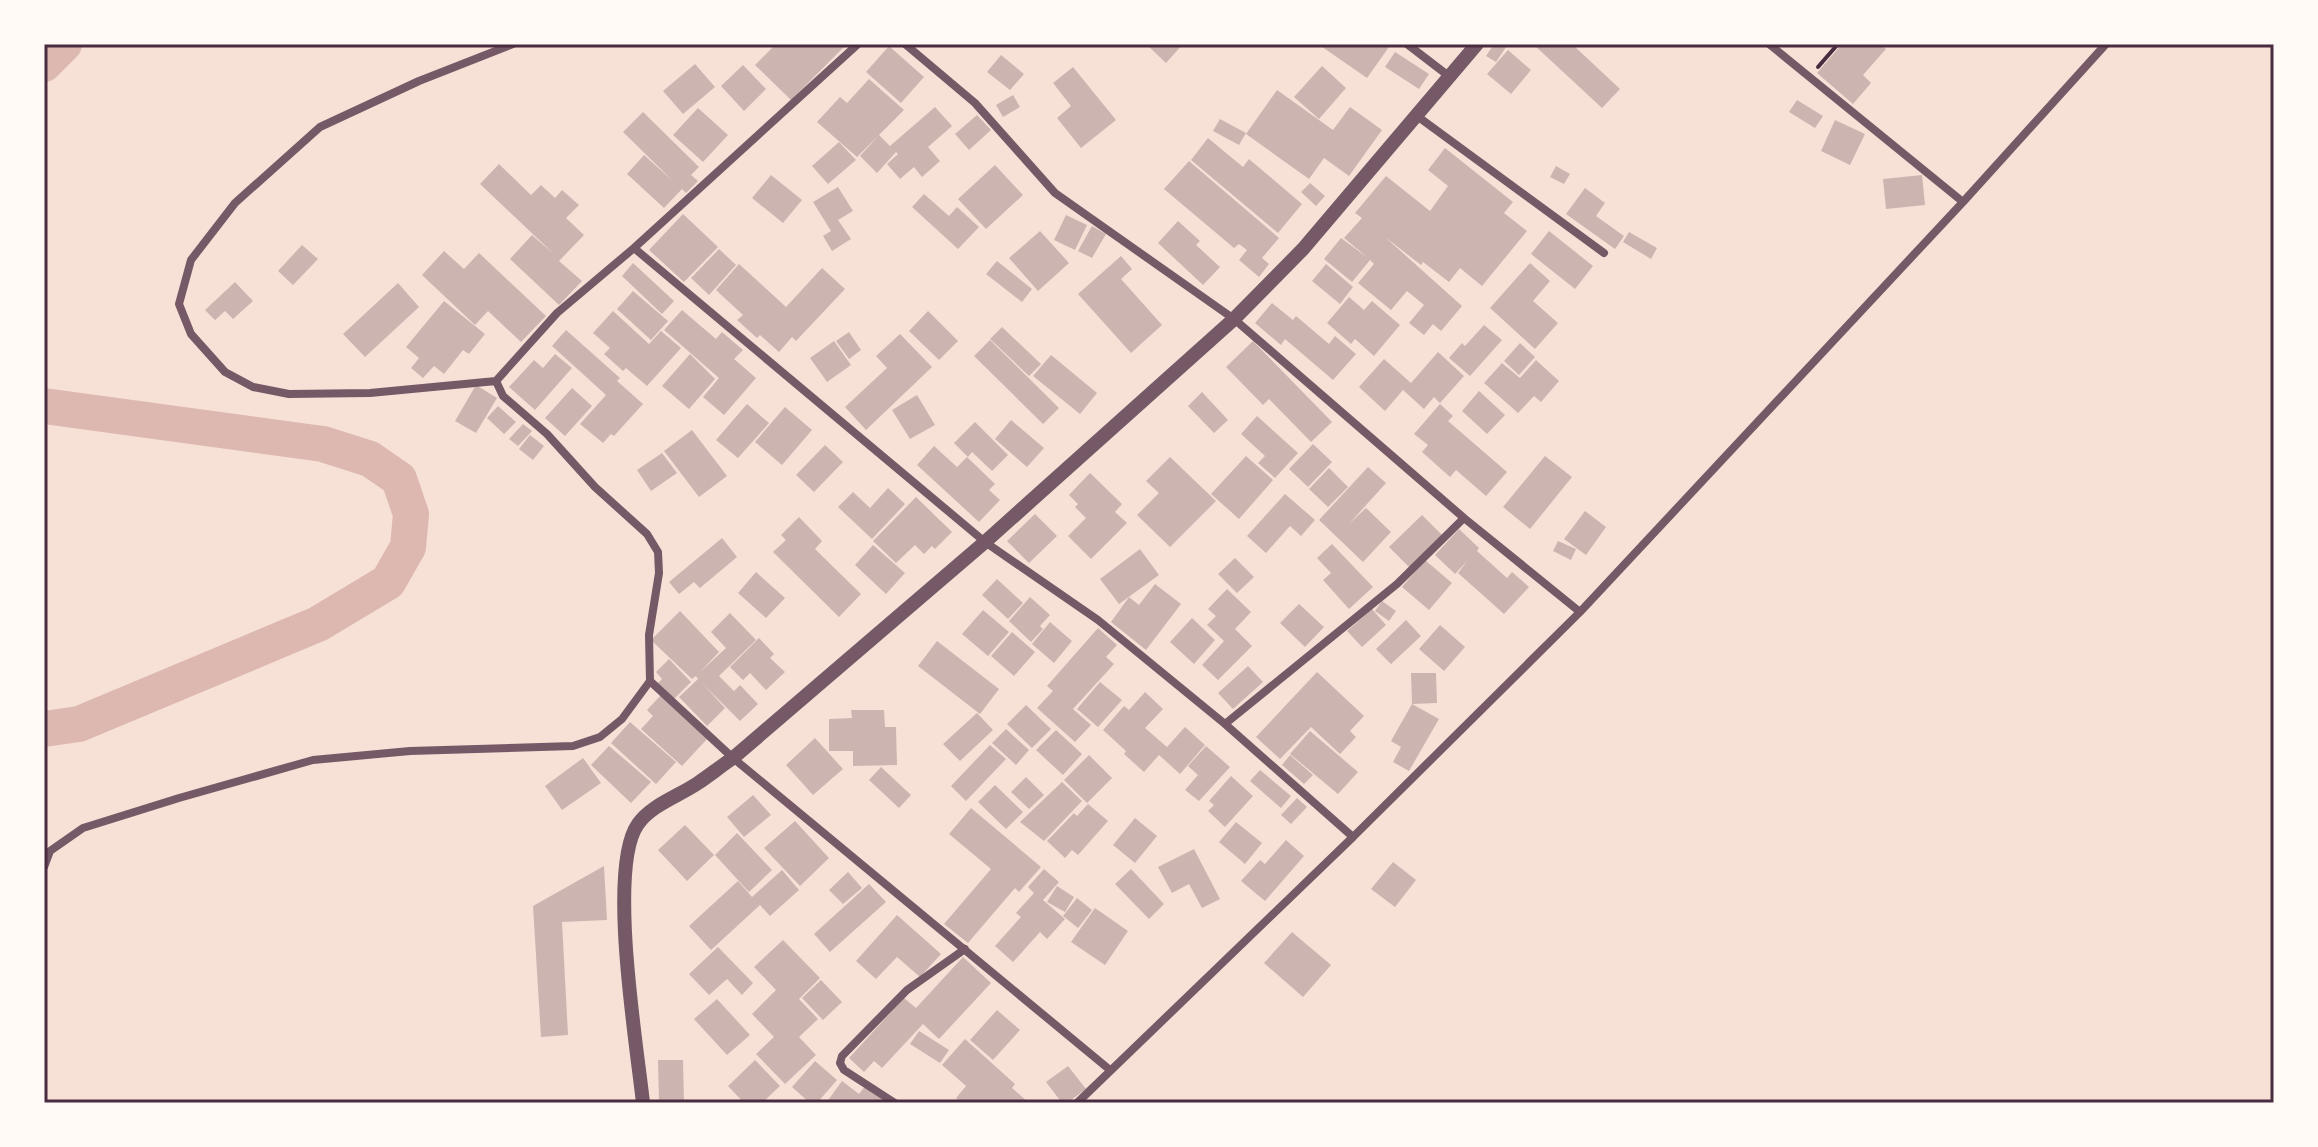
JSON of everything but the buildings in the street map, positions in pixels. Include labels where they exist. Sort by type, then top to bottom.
[{"type":"street","points":[[513,44],[419,81],[320,127],[235,203],[191,260],[179,304],[191,334],[225,372],[253,387],[289,394],[370,393],[496,381],[557,313],[634,248],[858,44]]},
{"type":"street","points":[[905,44],[975,103],[1055,193],[1234,319],[1464,518],[1580,612]]},
{"type":"street","points":[[1407,44],[1450,77]]},
{"type":"street","points":[[643,1103],[622,904],[630,845],[637,825],[652,811],[733,758],[985,542],[1234,319],[1303,249],[1477,44]]},
{"type":"street","points":[[1769,44],[1963,202]]},
{"type":"street","points":[[1077,1103],[1353,837],[1580,612],[1963,202],[2106,44]]},
{"type":"street","points":[[1417,116],[1604,253]]},
{"type":"street","points":[[634,248],[985,542],[1098,620],[1225,724],[1353,837]]},
{"type":"street","points":[[44,867],[50,851],[83,828],[313,760],[410,751],[573,746],[600,737],[622,719],[650,681],[649,635],[659,573],[658,552],[647,534],[595,487],[547,434],[503,396],[496,381]]},
{"type":"street","points":[[1225,724],[1397,584],[1464,518]]},
{"type":"street","points":[[650,681],[733,758],[1110,1070]]},
{"type":"street","points":[[895,1103],[844,1070],[840,1063],[842,1056],[907,990],[965,949]]},
{"type":"path","points":[[1808,77],[1838,44]]},
{"type":"waterway","points":[[44,64],[64,44]]},
{"type":"waterway","points":[[44,406],[323,444],[370,459],[399,479],[411,514],[408,547],[388,582],[318,624],[79,724],[44,729]]}]
